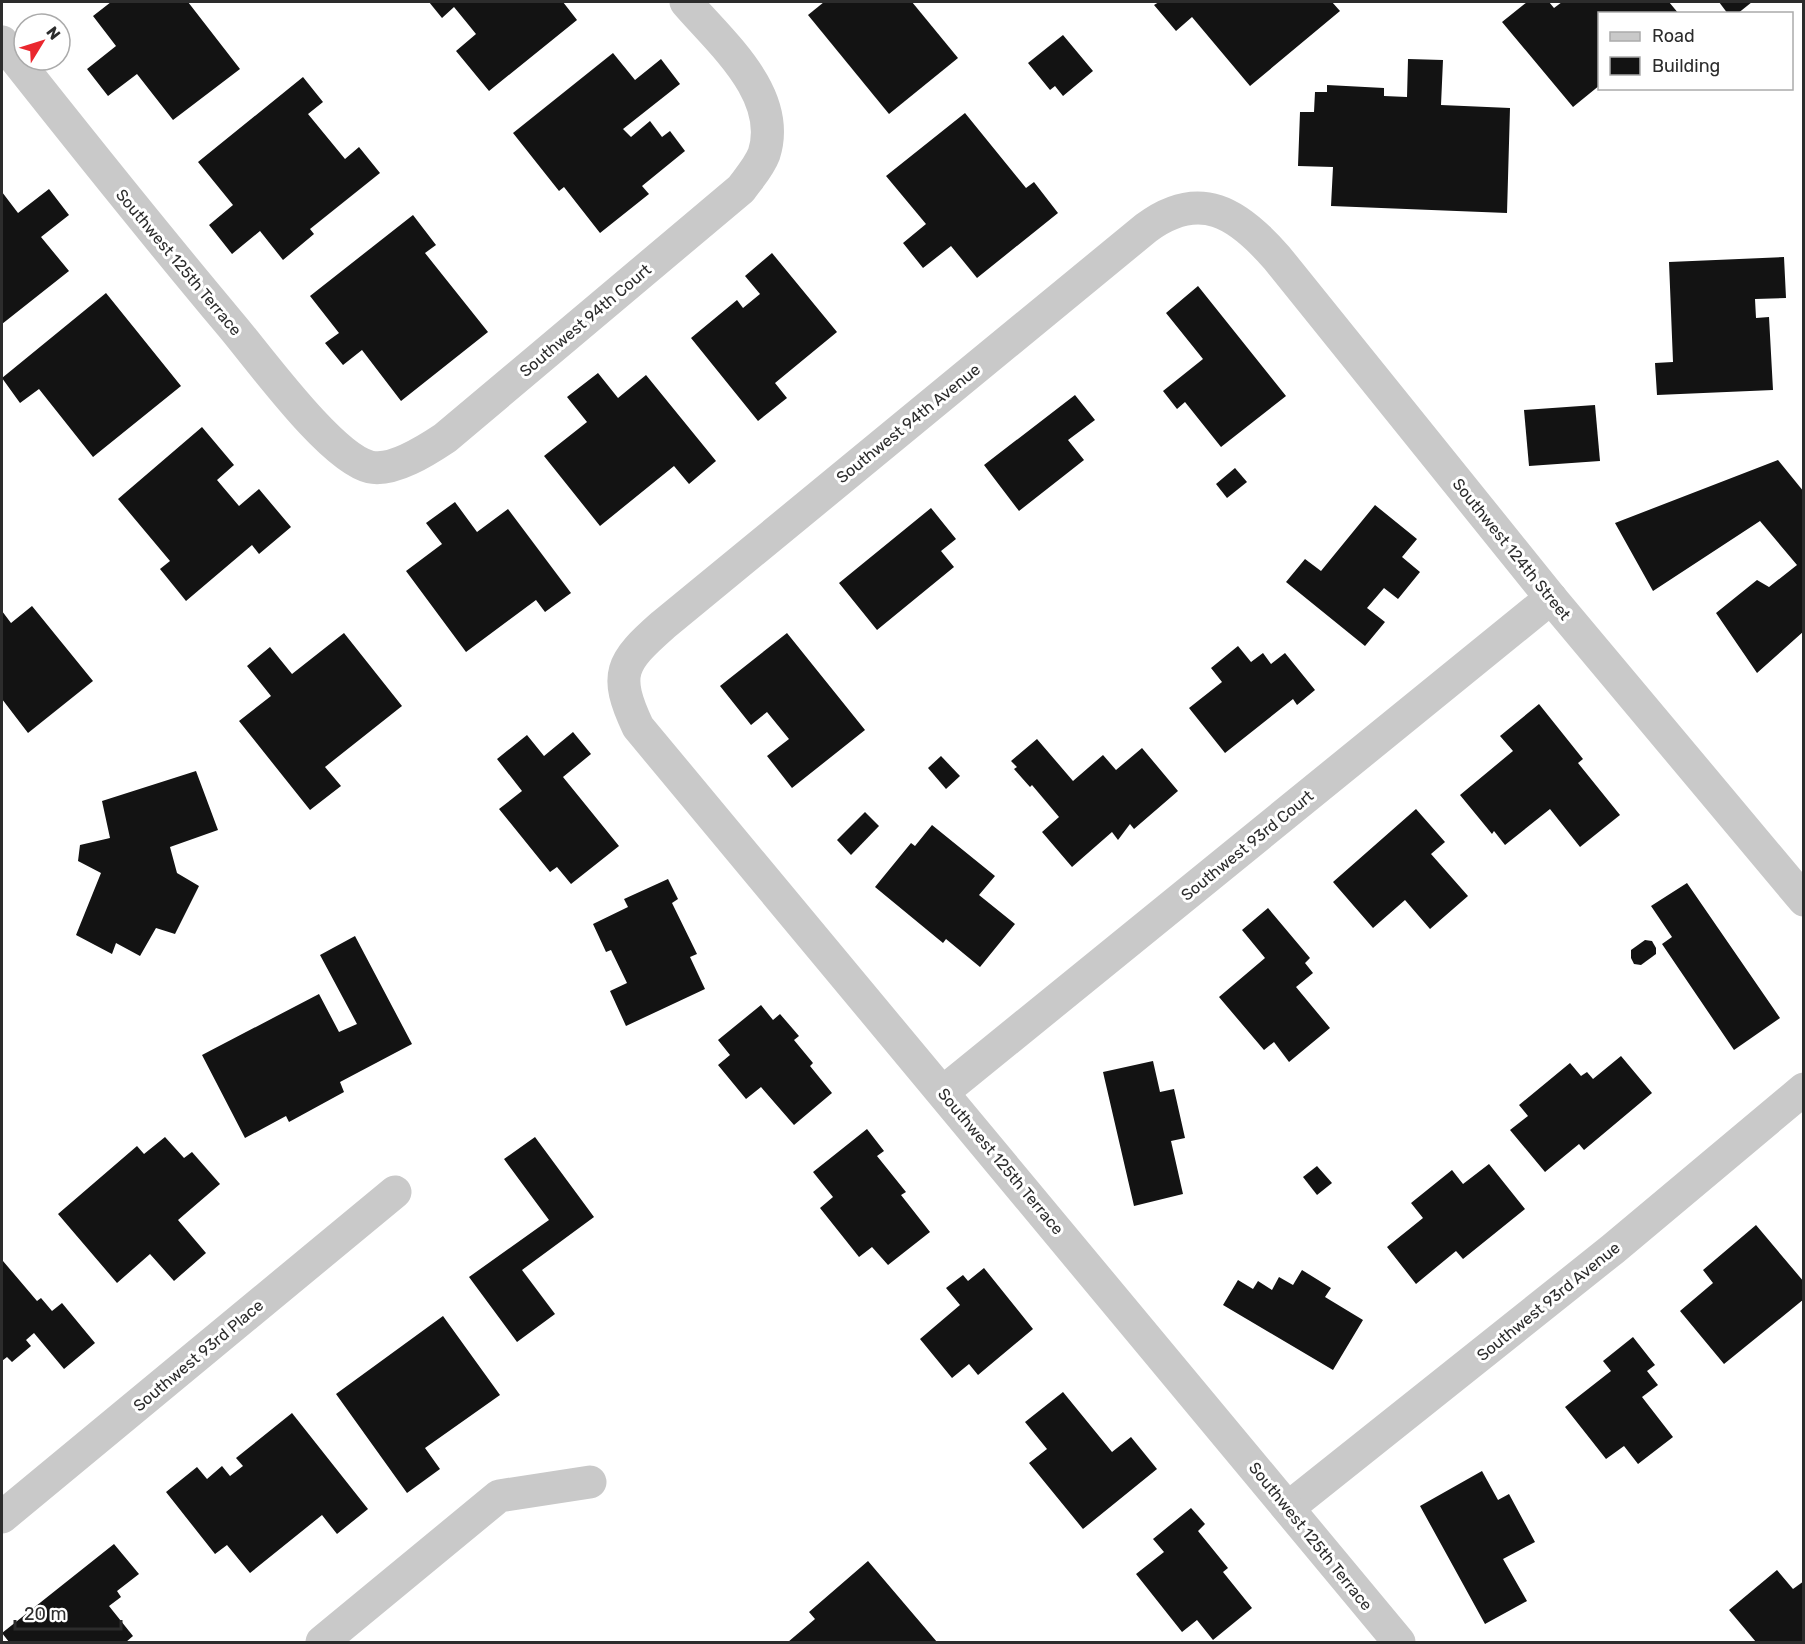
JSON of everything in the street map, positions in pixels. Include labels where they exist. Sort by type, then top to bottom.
[{"type":"street","name":"Southwest 94th Court","points":[[371,467],[400,463],[426,451],[463,424],[741,189],[764,155],[767,137],[762,101],[752,82],[686,2]]},
{"type":"street","name":"Southwest 125th Terrace","points":[[2,42],[134,209],[314,423],[354,460],[371,467]]},
{"type":"street","name":"Southwest 94th Avenue","points":[[623,672],[643,643],[663,625],[1146,228],[1175,210],[1191,207],[1212,209]]},
{"type":"street","name":"Southwest 124th Street","points":[[1212,209],[1237,220],[1260,238],[1551,598],[1803,900]]},
{"type":"street","name":"Southwest 93rd Court","points":[[944,1092],[1551,598]]},
{"type":"street","name":"Southwest 125th Terrace","points":[[623,672],[623,688],[638,727],[944,1092],[1399,1642]]},
{"type":"street","name":"Southwest 93rd Avenue","points":[[1288,1508],[1613,1249],[1803,1089]]},
{"type":"street","name":"Southwest 93rd Place","points":[[2,1517],[395,1192]]},
{"type":"street","points":[[322,1642],[498,1496],[590,1482]]},
{"type":"building","points":[[111,2],[188,2],[240,69],[173,120],[137,74],[108,96],[87,69],[116,46],[93,16]]},
{"type":"building","points":[[429,2],[563,2],[577,20],[489,91],[456,51],[476,34],[454,7],[442,18]]},
{"type":"building","points":[[824,2],[912,2],[958,58],[889,114],[808,15]]},
{"type":"building","points":[[1159,2],[1332,2],[1340,11],[1250,86],[1192,17],[1176,31],[1154,5]]},
{"type":"building","points":[[1527,2],[1549,2],[1554,8],[1562,2],[1669,2],[1677,12],[1598,12],[1598,87],[1573,107],[1502,22]]},
{"type":"building","points":[[1719,2],[1752,2],[1740,12],[1726,12]]},
{"type":"building","points":[[1063,35],[1093,71],[1063,96],[1055,86],[1050,90],[1028,63]]},
{"type":"building","points":[[613,53],[635,80],[661,59],[680,84],[623,129],[631,137],[650,121],[662,137],[670,131],[685,151],[642,186],[649,194],[600,233],[564,187],[559,191],[513,133]]},
{"type":"building","points":[[1408,59],[1443,60],[1441,105],[1510,108],[1507,213],[1331,206],[1333,167],[1298,166],[1300,112],[1314,112],[1315,92],[1327,92],[1327,85],[1384,88],[1384,96],[1407,97]]},
{"type":"building","points":[[303,77],[323,102],[308,114],[345,159],[359,147],[380,173],[310,229],[314,234],[283,260],[260,231],[232,254],[209,225],[233,205],[198,162]]},
{"type":"building","points":[[965,113],[1026,188],[1034,182],[1058,213],[977,278],[951,246],[923,268],[903,243],[926,224],[886,176]]},
{"type":"building","points":[[49,189],[69,215],[41,237],[69,271],[2,324],[2,192],[18,213]]},
{"type":"building","points":[[413,215],[436,245],[425,253],[488,332],[401,401],[362,350],[343,365],[325,343],[339,333],[310,296]]},
{"type":"building","points":[[772,253],[837,332],[775,383],[787,398],[758,421],[691,338],[737,300],[743,308],[760,294],[745,276]]},
{"type":"building","points":[[1784,257],[1786,298],[1755,299],[1756,318],[1769,317],[1773,390],[1657,395],[1655,363],[1673,362],[1669,262]]},
{"type":"building","points":[[1198,286],[1286,396],[1221,447],[1185,402],[1177,409],[1163,391],[1203,359],[1166,313]]},
{"type":"building","points":[[106,293],[181,386],[93,457],[39,389],[20,403],[2,378]]},
{"type":"building","points":[[598,373],[618,398],[646,375],[716,461],[689,484],[674,466],[600,526],[544,456],[587,422],[567,397]]},
{"type":"building","points":[[1075,395],[1095,420],[1068,440],[1084,460],[1019,511],[984,465]]},
{"type":"building","points":[[1595,405],[1600,461],[1529,466],[1524,410]]},
{"type":"building","points":[[202,427],[234,465],[217,480],[239,506],[259,489],[291,527],[259,554],[252,545],[186,601],[160,569],[170,561],[118,499]]},
{"type":"building","points":[[1778,460],[1804,492],[1804,631],[1757,673],[1716,613],[1757,580],[1769,587],[1797,565],[1760,521],[1653,591],[1615,523]]},
{"type":"building","points":[[1235,468],[1247,482],[1227,498],[1216,484]]},
{"type":"building","points":[[455,502],[477,532],[508,509],[571,593],[545,612],[536,600],[466,652],[406,571],[442,544],[426,523]]},
{"type":"building","points":[[1375,505],[1417,539],[1402,557],[1420,572],[1398,599],[1384,588],[1367,608],[1385,622],[1365,646],[1286,582],[1305,559],[1321,571]]},
{"type":"building","points":[[931,508],[956,539],[941,551],[954,567],[877,630],[839,583]]},
{"type":"building","points":[[32,606],[93,681],[28,733],[2,699],[2,611],[11,623]]},
{"type":"building","points":[[344,633],[402,706],[325,767],[341,786],[310,810],[239,721],[271,696],[247,666],[270,647],[292,674]]},
{"type":"building","points":[[787,633],[865,730],[792,788],[767,756],[789,739],[767,712],[751,725],[720,686]]},
{"type":"building","points":[[1238,646],[1251,662],[1263,653],[1271,664],[1285,653],[1315,690],[1297,705],[1293,699],[1225,753],[1189,708],[1222,682],[1211,668]]},
{"type":"building","points":[[1539,704],[1583,759],[1578,763],[1620,815],[1580,847],[1550,809],[1505,845],[1494,831],[1492,834],[1460,795],[1513,751],[1500,736]]},
{"type":"building","points":[[573,732],[591,754],[563,777],[619,846],[571,884],[557,867],[550,872],[499,809],[522,791],[497,759],[527,735],[544,756]]},
{"type":"building","points":[[1037,739],[1073,781],[1103,755],[1116,770],[1142,748],[1178,791],[1134,829],[1130,824],[1118,840],[1112,832],[1072,867],[1042,832],[1059,817],[1032,785],[1030,787],[1014,769],[1017,767],[1011,761]]},
{"type":"building","points":[[941,756],[960,776],[946,789],[928,768]]},
{"type":"building","points":[[196,771],[218,830],[170,847],[177,873],[199,886],[175,934],[156,928],[140,956],[116,943],[112,954],[76,935],[101,873],[78,861],[80,845],[110,838],[102,801]]},
{"type":"building","points":[[1416,809],[1445,842],[1431,854],[1468,896],[1430,929],[1405,900],[1373,928],[1333,882]]},
{"type":"building","points":[[865,812],[879,826],[851,855],[837,840]]},
{"type":"building","points":[[932,825],[995,876],[979,895],[1015,924],[980,967],[946,939],[943,943],[875,887],[911,843],[915,846]]},
{"type":"building","points":[[668,879],[678,899],[672,903],[697,954],[690,957],[705,989],[626,1026],[610,991],[627,983],[611,950],[606,952],[593,924],[628,907],[624,899]]},
{"type":"building","points":[[1687,883],[1780,1018],[1734,1050],[1662,944],[1672,937],[1651,906]]},
{"type":"building","points":[[1268,908],[1310,958],[1305,963],[1313,973],[1296,987],[1330,1028],[1289,1062],[1274,1042],[1264,1050],[1219,997],[1265,958],[1242,930]]},
{"type":"building","points":[[355,936],[412,1044],[340,1082],[344,1092],[289,1122],[286,1116],[245,1138],[202,1055],[319,994],[339,1032],[357,1024],[320,955]]},
{"type":"building","points":[[1645,940],[1652,941],[1656,954],[1641,965],[1634,964],[1631,950]]},
{"type":"building","points":[[761,1005],[773,1020],[780,1014],[799,1036],[794,1040],[813,1063],[810,1066],[832,1093],[794,1125],[761,1087],[746,1099],[718,1065],[730,1055],[718,1040]]},
{"type":"building","points":[[1621,1056],[1652,1093],[1584,1150],[1579,1144],[1545,1172],[1510,1130],[1528,1116],[1519,1105],[1570,1063],[1581,1076],[1587,1072],[1593,1079]]},
{"type":"building","points":[[1153,1061],[1160,1092],[1174,1089],[1185,1138],[1171,1141],[1183,1194],[1134,1206],[1103,1072]]},
{"type":"building","points":[[867,1129],[884,1151],[877,1156],[906,1192],[901,1195],[930,1232],[888,1265],[872,1247],[859,1257],[820,1208],[833,1197],[813,1172]]},
{"type":"building","points":[[165,1137],[184,1158],[192,1152],[220,1184],[178,1220],[206,1253],[174,1281],[150,1254],[117,1283],[58,1214],[137,1146],[144,1154]]},
{"type":"building","points":[[535,1137],[594,1217],[522,1270],[555,1314],[517,1342],[469,1277],[549,1220],[504,1159]]},
{"type":"building","points":[[1489,1164],[1525,1209],[1463,1259],[1456,1251],[1416,1284],[1387,1247],[1423,1218],[1411,1203],[1452,1170],[1463,1184]]},
{"type":"building","points":[[1317,1166],[1332,1183],[1317,1195],[1303,1177]]},
{"type":"building","points":[[1756,1225],[1804,1282],[1804,1299],[1724,1364],[1680,1311],[1713,1283],[1703,1270]]},
{"type":"building","points":[[3,1261],[37,1301],[41,1298],[52,1311],[62,1303],[95,1343],[64,1369],[34,1333],[26,1340],[31,1346],[12,1362],[7,1357],[2,1361]]},
{"type":"building","points":[[984,1268],[1033,1329],[978,1375],[969,1364],[952,1378],[920,1339],[960,1305],[946,1288],[963,1275],[968,1281]]},
{"type":"building","points":[[1302,1270],[1331,1288],[1325,1297],[1363,1320],[1333,1370],[1223,1305],[1238,1280],[1253,1289],[1258,1281],[1272,1290],[1279,1277],[1293,1285]]},
{"type":"building","points":[[443,1316],[500,1395],[425,1448],[440,1469],[407,1493],[336,1394]]},
{"type":"building","points":[[1633,1337],[1655,1365],[1647,1371],[1658,1385],[1642,1397],[1673,1437],[1638,1464],[1624,1446],[1606,1459],[1565,1407],[1611,1371],[1603,1361]]},
{"type":"building","points":[[1063,1392],[1112,1452],[1131,1437],[1157,1469],[1083,1529],[1029,1463],[1047,1449],[1025,1422]]},
{"type":"building","points":[[292,1413],[368,1509],[337,1534],[322,1515],[250,1573],[227,1545],[215,1554],[166,1492],[197,1467],[207,1479],[222,1466],[230,1476],[243,1466],[236,1458]]},
{"type":"building","points":[[1482,1471],[1498,1500],[1509,1494],[1535,1542],[1503,1559],[1527,1601],[1485,1624],[1420,1506]]},
{"type":"building","points":[[1191,1508],[1205,1524],[1198,1531],[1228,1568],[1223,1572],[1252,1608],[1213,1640],[1197,1620],[1182,1632],[1136,1574],[1164,1552],[1153,1539]]},
{"type":"building","points":[[114,1544],[139,1574],[117,1591],[121,1597],[109,1606],[133,1636],[126,1642],[9,1642],[2,1633]]},
{"type":"building","points":[[868,1561],[937,1642],[788,1642],[815,1619],[809,1612]]},
{"type":"building","points":[[1777,1570],[1793,1589],[1804,1581],[1804,1642],[1756,1642],[1729,1610]]}]
